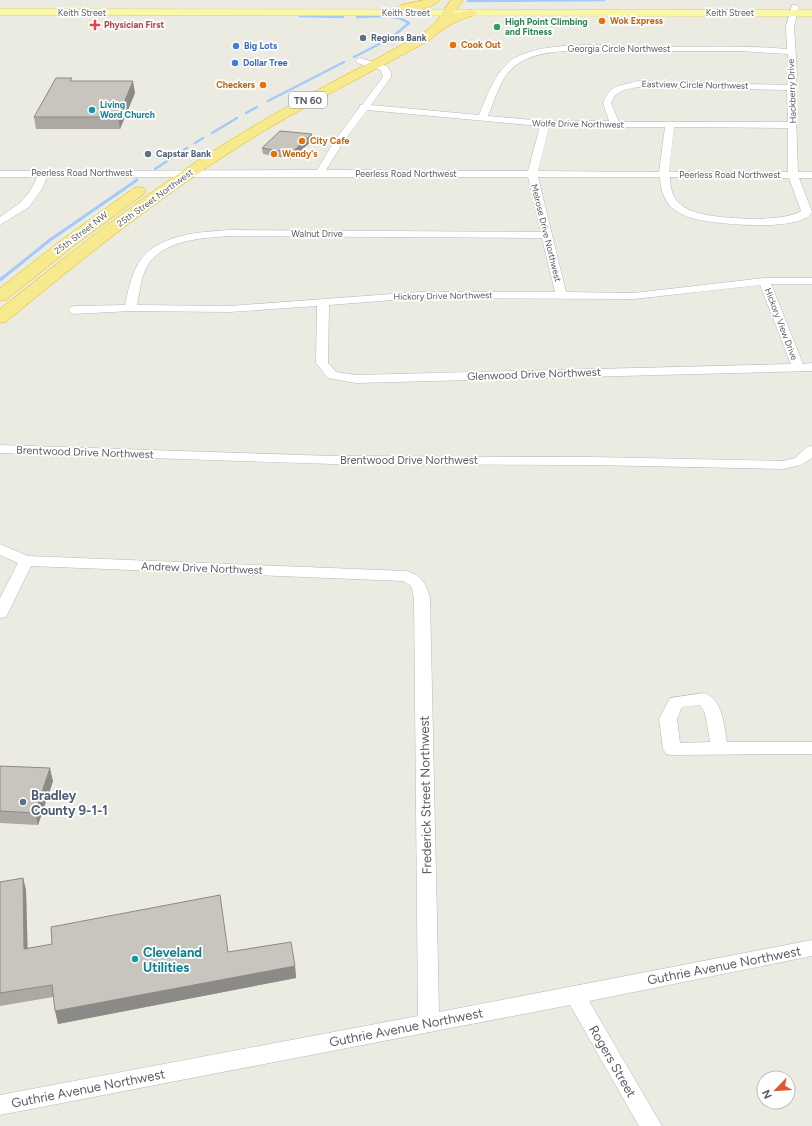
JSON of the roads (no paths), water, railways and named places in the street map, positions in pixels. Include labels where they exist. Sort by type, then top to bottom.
[{"type":"highway","points":[[460,0],[475,10]]},
{"type":"highway","points":[[402,10],[422,5],[435,5]]},
{"type":"highway","name":"25th Street Northwest","points":[[165,173],[274,107],[398,42],[415,31],[422,24],[435,5]]},
{"type":"highway","name":"25th Street Northwest","points":[[112,229],[174,182],[273,120],[426,37],[439,25],[451,7]]},
{"type":"highway","points":[[402,10],[422,24]]},
{"type":"highway","points":[[439,25],[454,17],[475,10]]},
{"type":"highway","name":"25th Street NW","points":[[0,296],[92,225],[165,173]]},
{"type":"highway","name":"25th Street NW","points":[[0,318],[112,229]]},
{"type":"main road","name":"Keith Street","points":[[435,5],[475,10],[659,8],[795,10],[812,13]]},
{"type":"main road","name":"Keith Street","points":[[0,8],[121,7],[402,10]]},
{"type":"main road","points":[[54,13],[68,9],[121,7]]},
{"type":"main road","name":"Keith Street","points":[[568,10],[698,13],[795,10],[812,7]]},
{"type":"main road","points":[[0,8],[10,9],[18,13]]},
{"type":"main road","points":[[659,8],[678,8],[698,13]]},
{"type":"main road","name":"Keith Street","points":[[0,12],[54,13],[402,10]]},
{"type":"street","name":"Hackberry Drive","points":[[793,175],[791,88],[793,75],[791,19],[795,10]]},
{"type":"street","name":"Georgia Circle Northwest","points":[[482,118],[504,72],[516,60],[553,50],[584,48],[760,49],[791,52]]},
{"type":"street","points":[[320,173],[340,140],[363,107],[387,77],[387,73],[384,68],[360,61]]},
{"type":"street","name":"Eastview Circle Northwest","points":[[615,124],[607,103],[611,93],[621,88],[638,84],[762,86],[791,88]]},
{"type":"street","name":"Wolfe Drive Northwest","points":[[363,107],[544,124],[793,125]]},
{"type":"street","name":"Melrose Drive Northwest","points":[[544,124],[532,174],[561,295]]},
{"type":"street","points":[[670,124],[664,175],[671,200],[680,209],[694,216],[710,220],[769,221],[797,218],[807,212],[793,175]]},
{"type":"street","points":[[0,222],[25,205],[37,189],[44,173]]},
{"type":"street","name":"Peerless Road Northwest","points":[[0,174],[320,173],[812,175]]},
{"type":"street","name":"Walnut Drive","points":[[130,308],[144,262],[152,253],[169,244],[184,239],[206,235],[238,233],[546,235]]},
{"type":"street","name":"Hickory Drive Northwest","points":[[74,310],[130,308],[229,309],[419,295],[634,296],[764,281],[812,281]]},
{"type":"street","name":"Hickory View Drive","points":[[764,281],[798,367]]},
{"type":"street","name":"Glenwood Drive Northwest","points":[[323,303],[322,363],[332,375],[356,379],[812,367]]},
{"type":"street","name":"Brentwood Drive Northwest","points":[[0,449],[333,460],[592,461],[783,465],[795,463],[807,458],[812,450]]},
{"type":"street","name":"Andrew Drive Northwest","points":[[0,549],[26,561],[406,576]]},
{"type":"street","points":[[0,613],[26,561]]},
{"type":"street","name":"Frederick Street Northwest","points":[[406,576],[418,584],[422,597],[429,1022]]},
{"type":"street","points":[[720,749],[812,748]]},
{"type":"street","name":"Guthrie Avenue Northwest","points":[[0,1105],[812,948]]},
{"type":"street","name":"Rogers Street","points":[[575,995],[651,1126]]},
{"type":"waterway","points":[[468,1],[604,0]]},
{"type":"waterway","points":[[301,15],[300,16],[343,17]]},
{"type":"waterway","points":[[354,57],[391,38],[409,23],[390,17],[357,17]]},
{"type":"waterway","points":[[268,101],[344,62]]},
{"type":"waterway","points":[[246,113],[257,107]]},
{"type":"waterway","points":[[212,133],[237,118]]},
{"type":"waterway","points":[[195,143],[203,138]]},
{"type":"waterway","points":[[155,169],[187,148]]},
{"type":"waterway","points":[[0,280],[50,240],[137,180]]},
{"type":"place","name":"Wok Express","points":[[602,21]]},
{"type":"place","name":"Physician First","points":[[95,25]]},
{"type":"place","name":"High Point Climbing and Fitness","points":[[497,27]]},
{"type":"place","name":"Regions Bank","points":[[363,38]]},
{"type":"place","name":"Cook Out","points":[[453,45]]},
{"type":"place","name":"Big Lots","points":[[236,46]]},
{"type":"place","name":"Dollar Tree","points":[[235,63]]},
{"type":"place","name":"Checkers","points":[[263,85]]},
{"type":"place","name":"Living Word Church","points":[[92,110]]},
{"type":"place","name":"City Cafe","points":[[302,141]]},
{"type":"place","name":"Capstar Bank","points":[[148,154]]},
{"type":"place","name":"Wendy's","points":[[274,154]]},
{"type":"place","name":"Bradley County 9-1-1","points":[[23,802]]},
{"type":"place","name":"Cleveland Utilities","points":[[135,959]]}]
